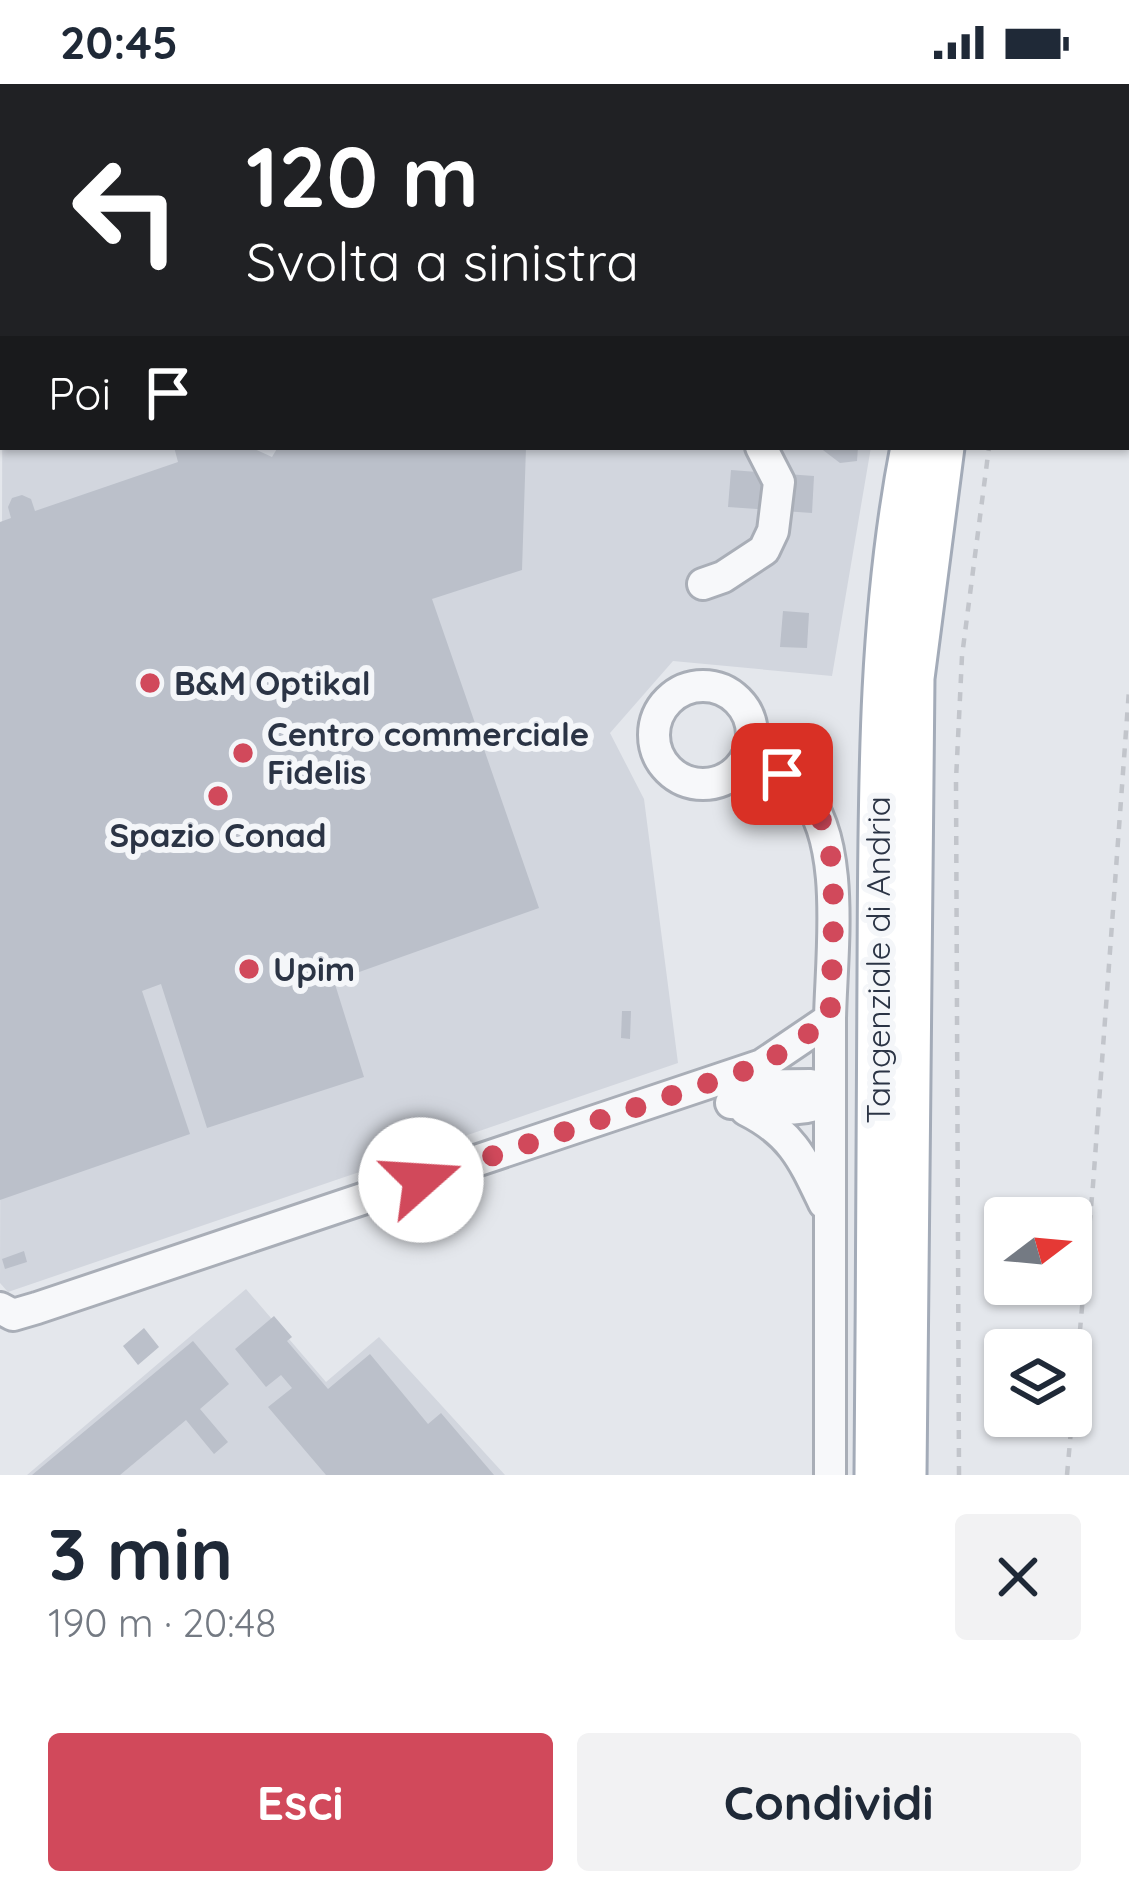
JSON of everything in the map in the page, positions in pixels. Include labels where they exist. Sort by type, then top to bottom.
[{"type":"main road","name":"Tangenziale di Andria","points":[[875,1475],[878,798],[883,668],[910,450]]},
{"type":"main road","name":"Tangenziale di Andria","points":[[906,1475],[914,678],[944,450]]},
{"type":"street","points":[[704,584],[764,550],[773,531],[779,482],[763,450]]},
{"type":"street","points":[[747,758],[782,774],[805,794],[825,828],[832,895],[827,1210],[830,1475]]},
{"type":"street","points":[[0,1308],[13,1316],[762,1065],[830,1019]]},
{"type":"street","points":[[677,1094],[736,1084],[778,1084],[811,1085],[829,1098]]},
{"type":"street","points":[[677,1094],[800,1110],[829,1098]]},
{"type":"street","points":[[731,1103],[775,1124],[800,1153],[827,1210]]},
{"type":"path","points":[[958,1475],[956,780],[962,656],[988,450]]},
{"type":"path","points":[[1067,1475],[1129,690]]},
{"type":"path","points":[[1118,834],[1129,835]]},
{"type":"shaded area","points":[[2,450],[870,450],[832,676],[673,661],[610,733],[644,799],[678,1063],[8,1292],[0,1283]]},
{"type":"shaded area","points":[[246,1289],[326,1382],[379,1337],[505,1475],[27,1475]]},
{"type":"building","name":"Centro commerciale Fidelis","points":[[175,450],[257,450],[272,457],[276,450],[526,450],[522,570],[432,599],[539,908],[334,981],[364,1077],[207,1128],[161,984],[142,991],[190,1134],[0,1200],[0,522],[11,518],[12,498],[31,499],[35,511],[178,462]]},
{"type":"building","points":[[823,450],[858,450],[857,461],[840,463]]},
{"type":"building","points":[[731,470],[814,476],[812,513],[728,507]]},
{"type":"building","points":[[783,611],[809,613],[807,648],[780,647]]},
{"type":"building","points":[[622,1011],[631,1011],[630,1039],[621,1038]]},
{"type":"building","points":[[24,1251],[27,1262],[5,1269],[2,1259]]},
{"type":"building","points":[[274,1316],[292,1337],[287,1341],[328,1389],[370,1354],[428,1424],[441,1413],[494,1475],[326,1475],[268,1407],[292,1388],[281,1375],[266,1387],[235,1349]]},
{"type":"building","points":[[144,1328],[159,1347],[138,1365],[123,1346]]},
{"type":"building","points":[[193,1341],[229,1384],[200,1409],[228,1442],[214,1454],[186,1420],[120,1475],[32,1475]]},
{"type":"place","name":"B&M Optikal","points":[[150,683]]},
{"type":"place","name":"Centro commerciale Fidelis","points":[[243,753]]},
{"type":"place","name":"Spazio Conad","points":[[218,796]]},
{"type":"place","name":"Upim","points":[[249,969]]},
{"type":"route","points":[[421,1180],[762,1065],[830,1019],[832,895],[825,828],[805,794],[782,774]]}]
